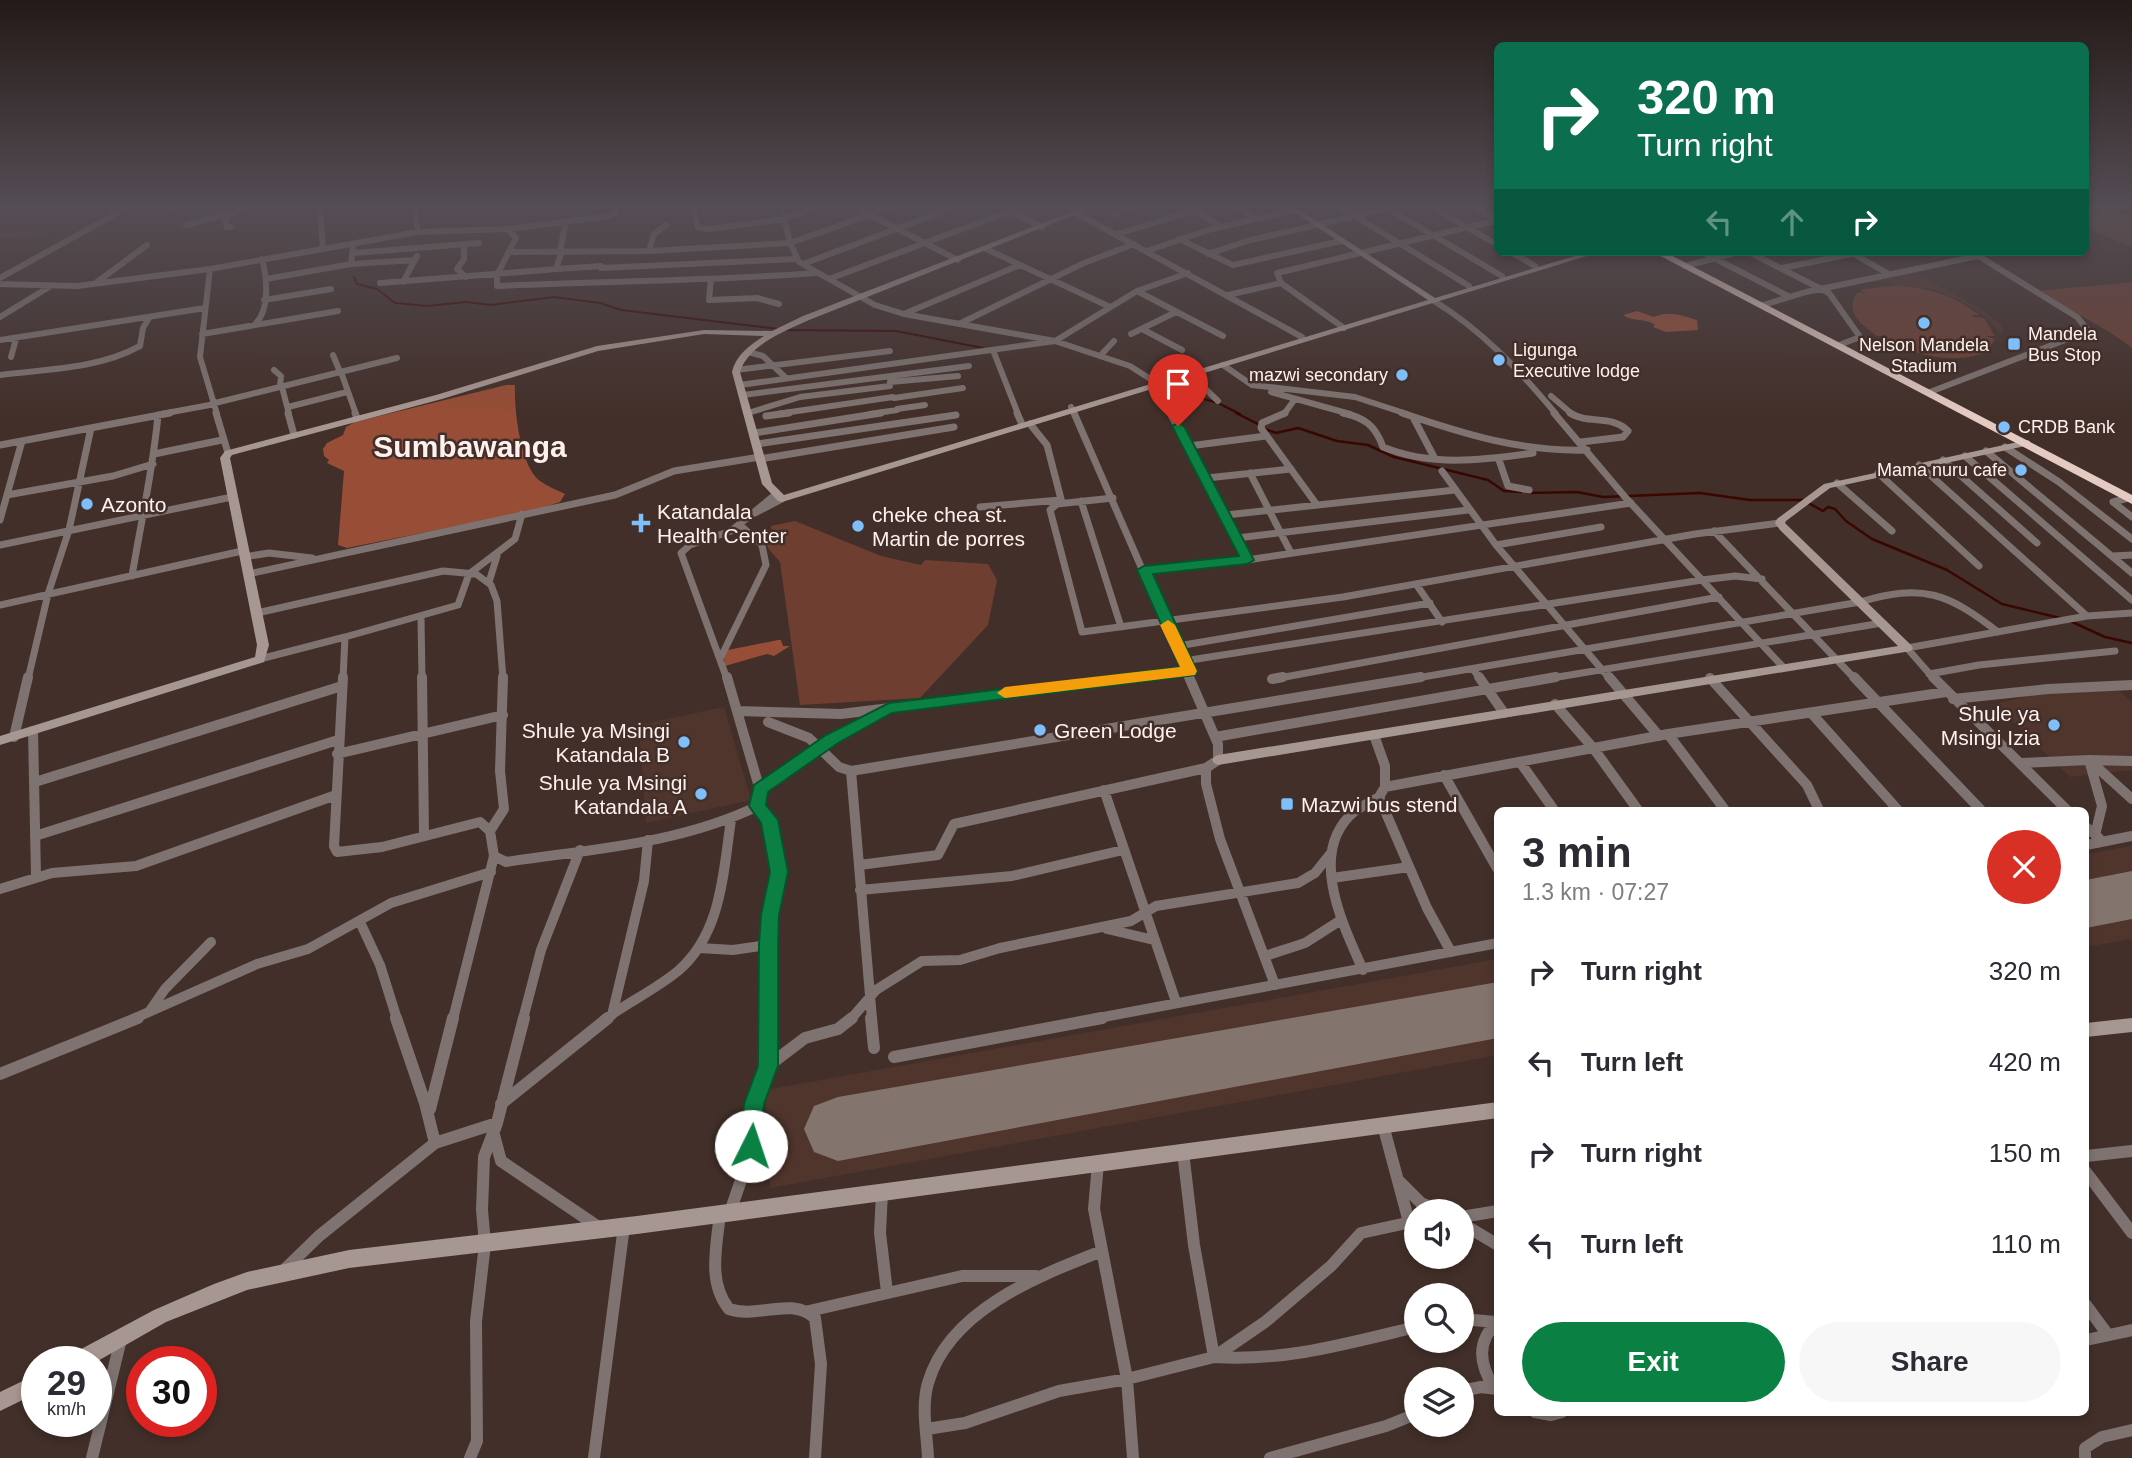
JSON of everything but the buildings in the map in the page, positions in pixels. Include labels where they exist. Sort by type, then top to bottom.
[{"type":"highway","points":[[1705,276],[2130,499]]},
{"type":"street","points":[[92,285],[104,276]]},
{"type":"street","points":[[0,284],[50,287],[92,285],[158,276]]},
{"type":"street","points":[[209,276],[200,357],[215,404],[222,440],[228,453]]},
{"type":"street","points":[[254,324],[261,320],[265,276]]},
{"type":"street","points":[[266,279],[283,276]]},
{"type":"street","points":[[403,282],[406,276]]},
{"type":"street","points":[[380,282],[481,276]]},
{"type":"street","points":[[497,276],[499,286],[763,276]]},
{"type":"street","points":[[598,282],[599,276]]},
{"type":"street","points":[[823,276],[884,309],[1055,341],[1130,366],[1152,385],[1167,407],[1207,478],[1247,560]]},
{"type":"street","points":[[829,279],[837,276]]},
{"type":"street","points":[[778,497],[767,484],[736,370],[738,362],[779,331],[915,276]]},
{"type":"street","points":[[904,314],[994,276]]},
{"type":"street","points":[[1043,276],[1108,306]]},
{"type":"street","points":[[960,324],[1059,276]]},
{"type":"street","points":[[741,390],[786,378],[1055,341],[1108,306],[1137,291],[1179,276]]},
{"type":"street","points":[[1194,276],[1302,337]]},
{"type":"street","points":[[1277,276],[1281,284],[1342,327]]},
{"type":"street","points":[[1399,276],[1489,341],[1581,442],[1628,500],[1783,667]]},
{"type":"street","points":[[1453,276],[1469,286]]},
{"type":"street","points":[[1435,300],[1502,276]]},
{"type":"street","points":[[1152,385],[1515,276]]},
{"type":"street","points":[[1749,276],[1788,296]]},
{"type":"street","points":[[1797,276],[1835,299],[1860,337],[1839,345]]},
{"type":"street","points":[[1763,305],[1788,296],[1873,276]]},
{"type":"street","points":[[1930,392],[2078,335],[2086,328],[2077,317],[2011,276]]},
{"type":"street","points":[[711,279],[709,300],[757,298],[779,304]]},
{"type":"street","points":[[1228,295],[1281,284]]},
{"type":"street","points":[[0,317],[50,287]]},
{"type":"street","points":[[264,300],[331,289]]},
{"type":"street","points":[[1137,291],[1223,336]]},
{"type":"street","points":[[0,340],[205,308]]},
{"type":"street","points":[[202,334],[338,311]]},
{"type":"street","points":[[1131,334],[1176,312]]},
{"type":"street","points":[[0,375],[100,360],[130,352],[141,346],[143,328],[149,318]]},
{"type":"street","points":[[1038,1276],[962,1276],[808,1311],[792,1308],[739,1312],[726,1308],[720,1297],[717,1274],[725,1212],[748,1160],[754,1104],[768,1066],[768,945],[770,915],[779,872],[770,820],[758,806],[760,789],[721,657],[681,553],[690,545],[725,534],[778,497],[1342,327]]},
{"type":"street","points":[[1142,328],[1182,350]]},
{"type":"street","points":[[260,659],[263,645],[232,497],[225,458],[228,453],[597,349],[704,332],[779,331]]},
{"type":"street","points":[[11,357],[16,339]]},
{"type":"street","points":[[1100,356],[1114,341]]},
{"type":"street","points":[[993,350],[1026,423],[1047,445],[1062,502]]},
{"type":"street","points":[[736,370],[890,351]]},
{"type":"street","points":[[748,352],[763,356],[786,378]]},
{"type":"street","points":[[333,355],[357,418]]},
{"type":"street","points":[[0,445],[215,404],[397,358]]},
{"type":"street","points":[[884,363],[897,410],[897,422],[904,435]]},
{"type":"street","points":[[1223,365],[1248,384],[1338,393],[1483,440],[1556,452]]},
{"type":"street","points":[[748,414],[768,404],[792,398],[969,366]]},
{"type":"street","points":[[274,370],[281,376],[281,387],[294,435]]},
{"type":"street","points":[[1191,375],[1218,401]]},
{"type":"street","points":[[741,390],[958,376]]},
{"type":"street","points":[[1257,386],[1295,400],[1362,417],[1377,430],[1383,447],[1422,456],[1499,460]]},
{"type":"street","points":[[766,416],[963,388]]},
{"type":"street","points":[[288,407],[347,391]]},
{"type":"street","points":[[1551,396],[1576,416],[1610,421],[1623,425],[1628,431],[1623,438],[1581,442]]},
{"type":"street","points":[[1295,400],[1283,416],[1261,424],[1266,436],[1317,505]]},
{"type":"street","points":[[755,439],[925,405]]},
{"type":"street","points":[[1072,409],[1189,671],[1220,752],[1218,760]]},
{"type":"street","points":[[132,576],[153,464],[158,415]]},
{"type":"street","points":[[755,439],[956,415]]},
{"type":"street","points":[[1414,419],[1434,457]]},
{"type":"street","points":[[248,574],[615,495],[674,471],[954,427]]},
{"type":"street","points":[[15,737],[48,594],[69,530],[91,428]]},
{"type":"street","points":[[836,431],[839,445]]},
{"type":"street","points":[[1189,446],[1266,436]]},
{"type":"street","points":[[154,454],[222,440]]},
{"type":"street","points":[[0,520],[22,441]]},
{"type":"street","points":[[1062,502],[1052,506],[1050,518],[1082,632],[1416,584],[1665,539],[1780,523],[1818,490],[1837,483],[2027,443]]},
{"type":"street","points":[[2006,447],[2059,482],[2132,539]]},
{"type":"street","points":[[1422,456],[1443,465],[1499,460],[1521,454],[1587,450]]},
{"type":"street","points":[[1986,451],[2132,573]]},
{"type":"street","points":[[1965,456],[2132,600]]},
{"type":"street","points":[[1499,460],[1508,486],[1529,490]]},
{"type":"street","points":[[1943,460],[2037,543]]},
{"type":"street","points":[[7,495],[79,482],[153,464]]},
{"type":"street","points":[[1919,465],[2082,617]]},
{"type":"street","points":[[1207,478],[1291,469]]},
{"type":"street","points":[[1442,471],[1496,545],[1723,807]]},
{"type":"street","points":[[1251,473],[1266,509],[1282,532],[1291,553]]},
{"type":"street","points":[[1878,473],[1979,566]]},
{"type":"street","points":[[1837,483],[1892,531]]},
{"type":"street","points":[[1226,515],[1455,490]]},
{"type":"street","points":[[0,545],[232,497]]},
{"type":"street","points":[[980,507],[1113,498]]},
{"type":"street","points":[[2130,499],[2113,502],[2132,517]]},
{"type":"street","points":[[1144,570],[1247,560],[1628,500]]},
{"type":"street","points":[[1081,501],[1121,627]]},
{"type":"street","points":[[1237,538],[1468,510]]},
{"type":"street","points":[[0,741],[260,659],[421,618],[458,605],[469,572],[497,556],[517,533],[522,514]]},
{"type":"street","points":[[721,657],[763,579],[766,566],[766,551],[743,521]]},
{"type":"street","points":[[1780,523],[1907,648],[1950,696],[2064,807]]},
{"type":"street","points":[[1496,545],[1601,527]]},
{"type":"street","points":[[1714,531],[1978,807]]},
{"type":"street","points":[[0,605],[243,554],[269,553],[314,558]]},
{"type":"street","points":[[2113,556],[2132,555]]},
{"type":"street","points":[[489,582],[497,556]]},
{"type":"street","points":[[257,613],[425,574],[455,570],[485,578],[489,582],[499,615],[503,715],[500,769],[503,812],[490,831]]},
{"type":"street","points":[[1184,661],[1702,579],[1735,576],[1762,579]]},
{"type":"street","points":[[1416,584],[1442,622]]},
{"type":"street","points":[[768,722],[802,734],[820,746],[831,760],[851,771],[1586,649],[1860,602],[1885,594],[1917,589],[1955,600],[1998,632]]},
{"type":"street","points":[[1272,679],[1718,597]]},
{"type":"street","points":[[1178,646],[1430,603]]},
{"type":"street","points":[[859,865],[938,855],[947,845],[950,828],[954,824],[1206,768],[1218,760],[1710,678],[1837,660],[2082,617],[2132,613]]},
{"type":"street","points":[[421,618],[424,834]]},
{"type":"street","points":[[1215,737],[1602,668],[1882,623]]},
{"type":"street","points":[[345,637],[337,754],[334,846],[337,852],[354,854],[424,834],[480,822],[490,831],[494,856],[491,872],[430,1109]]},
{"type":"street","points":[[1929,674],[1979,665],[2115,651]]},
{"type":"street","points":[[1473,668],[1504,713]]},
{"type":"street","points":[[737,712],[751,709],[833,714],[1189,671]]},
{"type":"street","points":[[1710,678],[1747,722],[1807,785],[1818,807]]},
{"type":"street","points":[[768,1066],[805,1038],[838,1030],[848,1023],[869,996],[922,961],[960,960],[1131,921],[1144,911],[1240,891],[1298,883],[1315,873],[1331,853],[1340,830],[1351,814],[1382,792],[1444,775],[1663,735],[1813,715],[1875,702],[2132,685]]},
{"type":"street","points":[[35,782],[342,686]]},
{"type":"street","points":[[1555,704],[1594,749],[1636,807]]},
{"type":"street","points":[[760,789],[820,746],[889,708]]},
{"type":"street","points":[[337,754],[503,715]]},
{"type":"street","points":[[1813,715],[1895,807]]},
{"type":"street","points":[[33,731],[36,876]]},
{"type":"street","points":[[1374,735],[1385,766],[1382,792],[1409,866],[1451,952]]},
{"type":"street","points":[[35,836],[338,740]]},
{"type":"street","points":[[2089,760],[2132,799]]},
{"type":"street","points":[[2089,760],[2104,806],[2099,838]]},
{"type":"street","points":[[2021,763],[2132,761]]},
{"type":"street","points":[[1520,762],[1552,807]]},
{"type":"street","points":[[1206,768],[1205,784],[1214,817],[1275,985]]},
{"type":"street","points":[[851,771],[874,1048]]},
{"type":"street","points":[[1444,775],[1494,863]]},
{"type":"street","points":[[1104,790],[1177,1002]]},
{"type":"street","points":[[0,889],[36,876],[136,866],[336,795]]},
{"type":"street","points":[[494,856],[506,862],[648,839],[731,820],[758,806]]},
{"type":"street","points":[[501,1104],[612,1015],[671,974],[699,948],[707,935],[720,893],[731,820]]},
{"type":"street","points":[[2089,830],[2099,838]]},
{"type":"street","points":[[2089,843],[2099,838],[2132,836]]},
{"type":"street","points":[[612,1015],[644,881],[648,839]]},
{"type":"street","points":[[470,1458],[477,1441],[475,1321],[485,1244],[482,1177],[487,1144],[495,1127],[541,950],[580,850]]},
{"type":"street","points":[[860,890],[1012,876],[1124,850]]},
{"type":"street","points":[[1331,853],[1332,878],[1341,920],[1363,970]]},
{"type":"street","points":[[1332,878],[1409,866]]},
{"type":"street","points":[[0,1074],[257,964],[308,949],[391,904],[491,872]]},
{"type":"street","points":[[1265,956],[1287,951],[1320,936],[1341,920]]},
{"type":"street","points":[[360,922],[376,952],[403,1041],[430,1109],[435,1143]]},
{"type":"street","points":[[1102,928],[1154,940]]},
{"type":"street","points":[[149,1012],[165,989],[211,942]]},
{"type":"street","points":[[894,1057],[1494,944]]},
{"type":"street","points":[[699,948],[733,950],[768,945]]},
{"type":"street","points":[[2089,1030],[2132,1024]]},
{"type":"street","points":[[106,1346],[214,1293],[281,1273],[349,1259],[601,1229],[1494,1111]]},
{"type":"street","points":[[1383,1125],[1404,1200]]},
{"type":"street","points":[[281,1273],[319,1236],[435,1143],[495,1127]]},
{"type":"street","points":[[495,1127],[501,1161],[601,1229]]},
{"type":"street","points":[[1183,1152],[1194,1245],[1214,1357]]},
{"type":"street","points":[[2089,1156],[2132,1152]]},
{"type":"street","points":[[1098,1163],[1094,1209],[1127,1379],[1133,1458]]},
{"type":"street","points":[[1395,1175],[1417,1199]]},
{"type":"street","points":[[2089,1176],[2132,1233]]},
{"type":"street","points":[[883,1192],[880,1233],[887,1292]]},
{"type":"street","points":[[1474,1215],[1494,1212]]},
{"type":"street","points":[[1214,1357],[1265,1322],[1331,1266],[1361,1233],[1368,1229],[1404,1223]]},
{"type":"street","points":[[594,1458],[624,1226]]},
{"type":"street","points":[[1474,1231],[1494,1243]]},
{"type":"street","points":[[928,1458],[928,1383],[948,1346],[971,1322],[1038,1276],[1102,1251]]},
{"type":"street","points":[[2089,1309],[2108,1335]]},
{"type":"street","points":[[808,1311],[818,1325],[820,1342],[815,1458]]},
{"type":"street","points":[[1474,1320],[1494,1322]]},
{"type":"street","points":[[1494,1325],[1484,1335],[1480,1349],[1481,1364],[1494,1386]]},
{"type":"street","points":[[927,1429],[965,1423],[1059,1391],[1127,1379],[1214,1357],[1251,1359],[1345,1346],[1404,1330]]},
{"type":"street","points":[[2089,1339],[2132,1330]]},
{"type":"street","points":[[92,1458],[121,1338]]},
{"type":"street","points":[[1474,1390],[1494,1389]]},
{"type":"street","points":[[0,1402],[21,1391]]},
{"type":"street","points":[[1270,1458],[1404,1419]]},
{"type":"street","points":[[2085,1458],[2085,1448],[2102,1437],[2132,1430]]},
{"type":"shaded area","points":[[1880,276],[1923,276],[1982,310],[2001,325],[2004,332],[1999,333],[1991,321],[1965,303],[1933,289],[1863,280]]},
{"type":"shaded area","points":[[2132,282],[2132,348],[2097,324],[2036,291]]},
{"type":"shaded area","name":"Nelson Mandela Stadium","points":[[1896,285],[1918,288],[1960,302],[1979,315],[1972,315],[1973,317],[1984,318],[1995,336],[1985,336],[1995,339],[1988,350],[1979,348],[1986,352],[1974,356],[1947,358],[1906,349],[1882,339],[1886,337],[1877,336],[1856,317],[1853,311],[1854,299],[1858,292],[1866,294],[1860,290]]},
{"type":"shaded area","points":[[1637,311],[1654,317],[1681,315],[1697,320],[1698,330],[1666,332],[1653,327],[1655,325],[1651,323],[1623,315]]},
{"type":"shaded area","points":[[515,385],[517,422],[523,450],[533,474],[540,481],[565,494],[560,502],[536,510],[347,548],[338,545],[344,471],[327,463],[329,460],[324,456],[323,449],[327,443],[343,435],[346,427],[355,422]]},
{"type":"shaded area","points":[[795,521],[881,556],[921,565],[925,560],[988,564],[997,580],[988,625],[920,698],[800,705],[780,562],[768,548],[763,533],[772,532],[771,526]]},
{"type":"shaded area","points":[[781,640],[783,646],[790,646],[774,656],[767,654],[725,666],[724,658],[728,650]]},
{"type":"shaded area","points":[[2116,688],[2132,702],[2132,770],[2070,777],[1995,704],[2052,690]]},
{"type":"shaded area","points":[[724,707],[751,800],[646,823],[639,725]]},
{"type":"shaded area","points":[[2132,846],[2132,939],[2089,946],[2089,853]]},
{"type":"shaded area","points":[[1494,960],[1494,1056],[770,1188],[765,1090]]},
{"type":"waterway","points":[[354,277],[357,284],[377,289],[395,303],[427,306],[466,302],[491,305],[554,297],[600,303],[621,310],[779,329]]},
{"type":"waterway","points":[[785,330],[896,331],[983,348]]},
{"type":"waterway","points":[[1162,387],[1218,403],[1240,414]]},
{"type":"waterway","points":[[1236,413],[1260,425]]},
{"type":"waterway","points":[[1265,429],[1276,433],[1298,428],[1337,441],[1368,445],[1394,457],[1488,480],[1504,491],[1521,492]]},
{"type":"waterway","points":[[1528,493],[1577,492],[1603,497],[1700,493],[1750,500],[1803,500],[1823,511],[1828,507],[1835,509],[1846,521],[1872,539],[1947,570],[2002,604],[2060,618]]},
{"type":"waterway","points":[[2070,621],[2105,637],[2132,643]]},
{"type":"runway","points":[[2089,903],[2132,895]]},
{"type":"runway","points":[[838,1129],[1494,1011]]},
{"type":"slow traffic","points":[[1005,693],[1189,671],[1168,625]]},
{"type":"place","name":"Nelson Mandela Stadium","points":[[1924,323]]},
{"type":"place","name":"Mandela Bus Stop","points":[[2014,344]]},
{"type":"place","name":"Ligunga Executive lodge","points":[[1499,360]]},
{"type":"place","name":"mazwi secondary","points":[[1402,375]]},
{"type":"place","name":"CRDB Bank","points":[[2004,427]]},
{"type":"place","name":"Mama nuru cafe","points":[[2021,470]]},
{"type":"place","name":"Azonto","points":[[87,504]]},
{"type":"place","name":"Katandala Health Center","points":[[641,523]]},
{"type":"place","name":"cheke chea st. Martin de porres","points":[[858,526]]},
{"type":"place","name":"Shule ya Msingi Izia","points":[[2054,725]]},
{"type":"place","name":"Green Lodge","points":[[1040,730]]},
{"type":"place","name":"Shule ya Msingi Katandala B","points":[[684,742]]},
{"type":"place","name":"Shule ya Msingi Katandala A","points":[[701,794]]},
{"type":"place","name":"Mazwi bus stend","points":[[1287,804]]},
{"type":"district","name":"Sumbawanga","points":[[470,446]]},
{"type":"route","points":[[751,1146],[754,1104],[768,1066],[768,945],[770,915],[779,872],[770,820],[758,806],[762,797],[760,789],[795,762],[889,708],[1189,671],[1144,570],[1247,560],[1215,492],[1178,426]]}]
